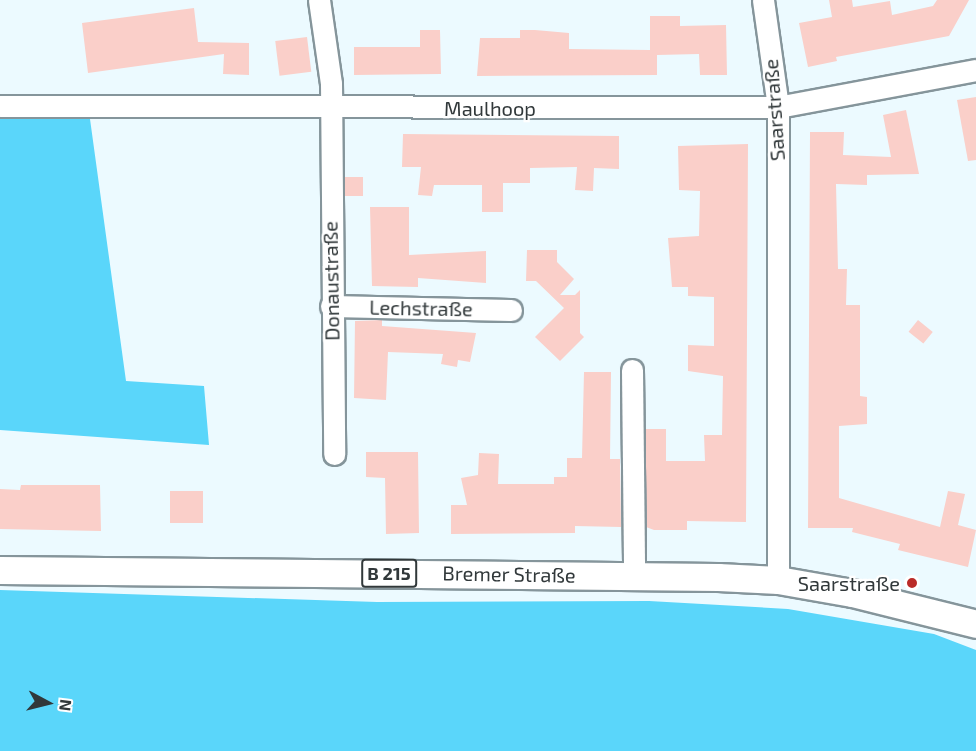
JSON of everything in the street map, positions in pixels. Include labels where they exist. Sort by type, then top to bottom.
[{"type":"main road","name":"Bremer Straße","points":[[0,570],[634,576],[778,580],[907,605],[976,624]]},
{"type":"street","name":"Donaustraße","points":[[319,0],[330,108],[334,454]]},
{"type":"street","name":"Saarstraße","points":[[763,0],[778,107],[778,580]]},
{"type":"street","name":"Maulhoop","points":[[0,106],[778,107],[976,70]]},
{"type":"street","name":"Lechstraße","points":[[331,306],[511,310]]},
{"type":"street","points":[[632,370],[634,576]]},
{"type":"shaded area","points":[[0,119],[90,119],[126,381],[204,386],[209,445],[0,430]]},
{"type":"shaded area","points":[[0,590],[377,602],[649,601],[788,609],[934,634],[976,650],[976,751],[0,751]]},
{"type":"building","points":[[829,0],[852,0],[853,7],[890,1],[892,15],[933,6],[937,0],[969,0],[949,36],[836,57],[837,61],[808,67],[799,23],[832,17]]},
{"type":"building","points":[[194,8],[198,42],[249,43],[249,75],[223,74],[224,54],[88,73],[82,23]]},
{"type":"building","points":[[650,16],[680,16],[680,26],[726,25],[727,75],[700,75],[699,54],[657,55],[657,75],[477,76],[480,38],[520,38],[520,30],[535,30],[569,33],[569,49],[650,50]]},
{"type":"building","points":[[420,30],[440,30],[441,74],[354,75],[354,47],[420,47]]},
{"type":"building","points":[[307,37],[311,72],[280,76],[275,41]]},
{"type":"building","points":[[976,97],[976,160],[968,161],[957,100]]},
{"type":"building","points":[[906,110],[919,174],[867,175],[867,185],[836,184],[838,269],[847,269],[846,305],[860,305],[860,396],[867,397],[867,424],[839,426],[839,498],[940,527],[948,491],[965,494],[958,525],[976,530],[968,567],[898,550],[900,544],[852,532],[853,528],[808,528],[810,132],[844,132],[843,155],[891,157],[883,115]]},
{"type":"building","points":[[403,134],[619,136],[619,169],[594,168],[593,191],[575,190],[577,167],[530,168],[530,183],[503,183],[503,212],[482,212],[482,185],[434,185],[432,196],[418,195],[421,167],[402,167]]},
{"type":"building","points":[[748,144],[746,522],[687,521],[687,530],[654,530],[646,527],[645,429],[666,429],[666,461],[705,461],[704,435],[722,435],[723,376],[688,371],[688,345],[714,346],[714,297],[688,296],[688,287],[672,287],[668,238],[699,236],[700,191],[679,190],[678,146]]},
{"type":"building","points":[[345,177],[363,177],[363,196],[345,196]]},
{"type":"building","points":[[370,207],[409,207],[409,255],[486,251],[486,283],[418,278],[418,287],[372,286]]},
{"type":"building","points":[[527,250],[557,250],[557,262],[574,279],[560,295],[575,295],[580,290],[580,333],[584,337],[560,361],[535,337],[564,308],[536,281],[526,281]]},
{"type":"building","points":[[382,320],[382,326],[476,333],[470,362],[458,360],[457,367],[441,364],[443,354],[388,352],[386,400],[354,398],[355,321]]},
{"type":"building","points":[[918,320],[933,332],[923,344],[909,332]]},
{"type":"building","points":[[584,372],[611,372],[610,459],[620,459],[621,527],[575,526],[575,533],[451,534],[451,505],[467,505],[461,478],[478,475],[479,453],[499,454],[498,484],[554,484],[554,477],[567,477],[567,458],[582,458]]},
{"type":"building","points":[[366,452],[418,452],[419,533],[386,534],[385,478],[366,477]]},
{"type":"building","points":[[21,485],[100,485],[101,531],[0,529],[0,489],[20,490]]},
{"type":"building","points":[[170,491],[203,491],[203,523],[170,523]]},
{"type":"place","name":"Saarstraße","points":[[912,583]]}]
